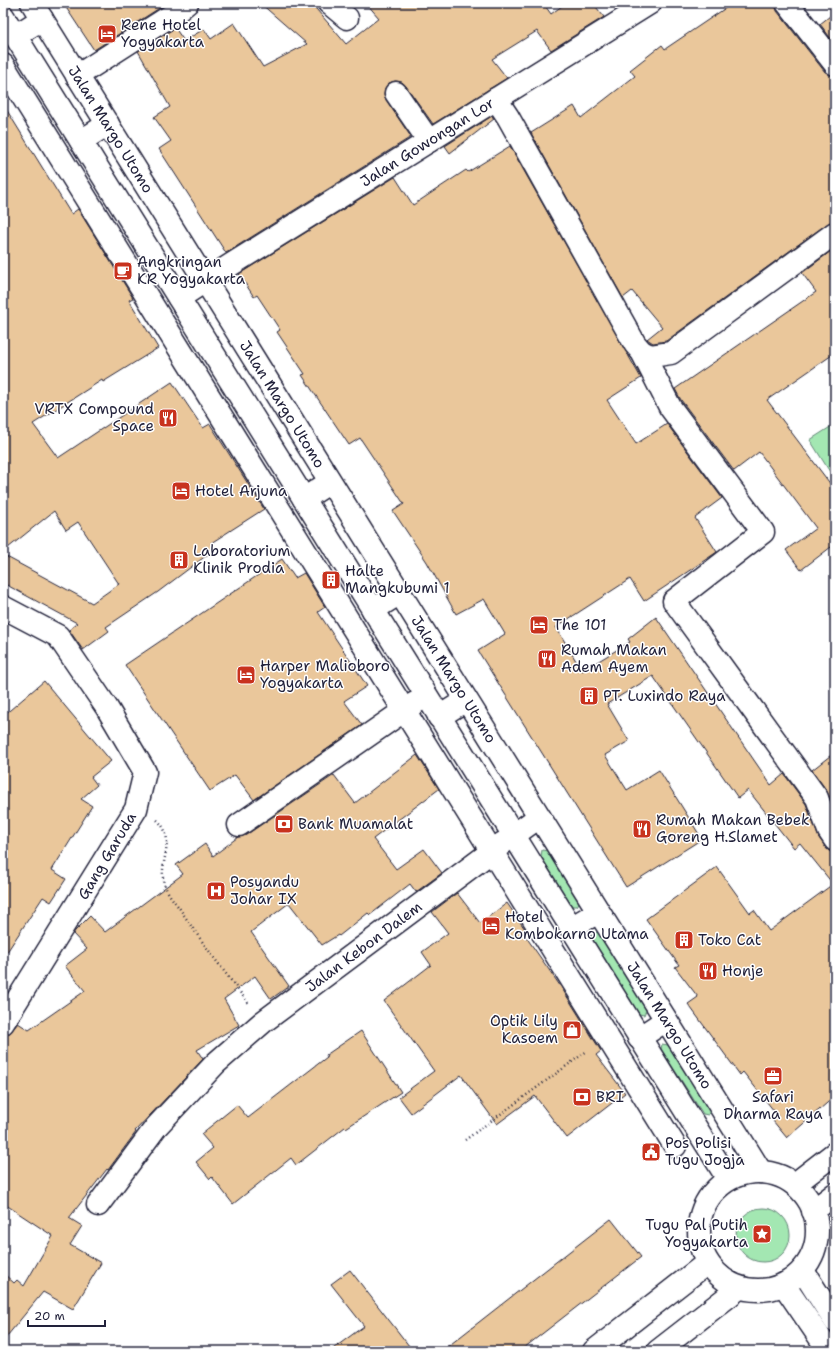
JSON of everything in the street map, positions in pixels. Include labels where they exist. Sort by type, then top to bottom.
[{"type":"street","points":[[77,76],[175,13],[187,3]]},
{"type":"street","points":[[329,3],[347,18]]},
{"type":"street","name":"Jalan Gowongan Lor","points":[[178,298],[650,3]]},
{"type":"street","points":[[787,3],[835,64]]},
{"type":"street","points":[[15,36],[37,11]]},
{"type":"street","name":"Jalan Margo Utomo","points":[[37,11],[761,1172]]},
{"type":"street","name":"Jalan Margo Utomo","points":[[3,16],[728,1179]]},
{"type":"street","points":[[3,65],[675,1146]]},
{"type":"street","points":[[396,93],[429,141]]},
{"type":"street","points":[[496,99],[508,117],[635,344],[642,352],[670,407],[763,532],[674,600],[817,798],[829,831],[835,840]]},
{"type":"street","points":[[81,141],[108,124]]},
{"type":"street","points":[[642,352],[651,356],[671,352],[835,233]]},
{"type":"street","points":[[304,499],[330,482]]},
{"type":"street","points":[[373,610],[400,593]]},
{"type":"street","name":"Gang Garuda","points":[[3,607],[58,636],[107,708],[145,772],[136,809],[6,1012]]},
{"type":"street","points":[[239,825],[426,696]]},
{"type":"street","points":[[439,717],[466,700]]},
{"type":"street","name":"Jalan Kebon Dalem","points":[[98,1205],[156,1127],[216,1063],[263,1022],[539,817]]},
{"type":"street","points":[[571,928],[598,912]]},
{"type":"street","points":[[639,1038],[666,1020]]},
{"type":"street","points":[[795,1184],[835,1153]]},
{"type":"street","points":[[761,1172],[778,1175],[795,1184],[806,1196],[817,1222],[816,1241],[810,1260],[803,1271],[784,1285],[759,1291],[739,1288],[721,1278],[707,1263],[700,1243],[699,1223],[705,1205],[716,1190],[728,1179],[738,1175],[761,1172]]},
{"type":"street","points":[[813,1211],[835,1194]]},
{"type":"street","points":[[594,1351],[707,1263]]},
{"type":"street","points":[[803,1271],[835,1321]]},
{"type":"street","points":[[784,1285],[829,1351]]},
{"type":"street","points":[[658,1351],[739,1288]]},
{"type":"path","points":[[137,803],[165,828],[166,857],[163,877],[167,890],[211,954],[263,1022]]},
{"type":"path","points":[[465,1140],[606,1036]]},
{"type":"green space","points":[[835,424],[835,480],[810,440]]},
{"type":"green space","points":[[542,850],[548,851],[580,901],[577,906],[572,906],[541,856]]},
{"type":"green space","points":[[597,932],[600,933],[646,1010],[644,1015],[639,1014],[592,938],[592,935]]},
{"type":"green space","points":[[662,1044],[668,1045],[710,1110],[708,1115],[703,1114],[661,1049]]},
{"type":"green space","name":"Tugu Pal Putih Yogyakarta","points":[[763,1208],[773,1210],[782,1216],[788,1225],[790,1235],[788,1245],[782,1254],[773,1260],[763,1262],[753,1260],[744,1254],[738,1245],[736,1235],[738,1225],[744,1216],[753,1210]]},
{"type":"building","name":"Rene Hotel Yogyakarta","points":[[63,3],[159,3],[161,7],[94,50]]},
{"type":"building","points":[[260,3],[311,3],[346,44],[379,18],[366,3],[543,3],[551,14],[566,3],[593,3],[604,17],[551,50],[537,31],[492,59],[507,78],[433,124],[402,82],[395,81],[389,83],[385,88],[384,94],[386,100],[411,137],[226,253],[159,149],[171,141],[154,117],[170,107],[138,51],[175,28],[184,41],[204,29],[211,39],[234,23],[263,67],[307,44]]},
{"type":"building","points":[[733,3],[775,3],[777,11],[825,72],[835,76],[835,221],[828,223],[666,341],[653,343],[647,339],[662,327],[632,291],[623,298],[531,133],[574,106],[581,118],[635,76],[630,70],[662,45],[665,49]]},
{"type":"building","points":[[835,12],[835,44],[820,24]]},
{"type":"building","points":[[3,104],[71,214],[78,209],[133,298],[129,300],[158,348],[103,382],[102,380],[33,424],[58,458],[172,382],[203,428],[210,424],[264,509],[211,543],[215,549],[158,592],[106,627],[109,631],[83,650],[69,630],[77,623],[3,583],[3,555],[92,603],[119,584],[78,522],[66,530],[54,511],[3,552]]},
{"type":"building","points":[[492,116],[494,119],[450,153],[445,146]]},
{"type":"building","points":[[510,146],[641,378],[607,400],[636,444],[667,424],[722,498],[695,518],[717,552],[644,601],[630,579],[556,627],[582,671],[630,642],[628,639],[656,617],[771,785],[784,774],[806,804],[819,838],[829,851],[835,852],[835,1096],[787,1138],[773,1121],[778,1116],[743,1072],[740,1075],[688,1004],[698,997],[675,967],[679,965],[646,919],[717,867],[750,913],[754,910],[769,931],[833,884],[800,843],[794,848],[748,790],[738,798],[653,676],[607,704],[629,741],[605,755],[627,790],[659,770],[702,839],[626,887],[478,651],[505,634],[484,599],[456,614],[427,562],[393,511],[404,504],[360,438],[349,445],[302,375],[305,374],[277,332],[280,330],[257,295],[254,297],[239,274],[395,177],[413,205],[466,170],[468,172]]},
{"type":"building","points":[[835,248],[835,353],[767,400],[835,490],[835,553],[831,547],[801,570],[786,550],[816,528],[759,452],[734,471],[681,400],[675,389],[816,292],[802,273]]},
{"type":"building","name":"Harper Malioboro Yogyakarta","points":[[282,559],[295,578],[304,573],[325,607],[318,612],[367,686],[344,701],[362,725],[254,800],[235,775],[210,791],[125,665]]},
{"type":"building","points":[[44,681],[111,761],[91,777],[97,785],[81,799],[92,806],[52,870],[66,879],[51,902],[43,897],[3,958],[3,716]]},
{"type":"building","points":[[835,752],[835,811],[827,791],[812,770]]},
{"type":"building","points":[[417,755],[439,789],[373,839],[396,869],[424,849],[442,873],[416,892],[410,884],[370,915],[368,913],[339,936],[338,935],[322,945],[289,903],[251,932],[289,986],[271,999],[255,976],[224,999],[239,1025],[197,1050],[203,1059],[135,1131],[136,1132],[108,1170],[107,1169],[69,1218],[82,1226],[70,1245],[101,1263],[73,1309],[43,1292],[3,1341],[3,1273],[14,1283],[17,1280],[24,1286],[53,1236],[3,1203],[3,1035],[9,1034],[18,1023],[29,1030],[85,991],[65,966],[87,949],[73,934],[75,931],[90,916],[105,932],[183,874],[176,865],[205,844],[213,856],[238,837],[246,835],[334,775],[355,803]]},
{"type":"building","points":[[457,893],[480,923],[507,903],[527,932],[524,934],[561,987],[601,1051],[596,1055],[625,1093],[567,1138],[535,1096],[497,1124],[461,1075],[411,1113],[399,1097],[434,1071],[384,1001],[431,965],[422,952],[448,933],[432,912]]},
{"type":"building","points":[[361,1031],[401,1092],[346,1128],[345,1127],[296,1165],[291,1158],[233,1204],[212,1177],[210,1179],[196,1162],[213,1148],[201,1134],[237,1105],[248,1118],[327,1057],[326,1055]]},
{"type":"building","points":[[611,1219],[641,1257],[520,1351],[442,1351]]},
{"type":"building","points":[[350,1270],[413,1351],[330,1351],[364,1326],[331,1284]]},
{"type":"place","name":"Rene Hotel Yogyakarta","points":[[107,34]]},
{"type":"place","name":"Angkringan KR Yogyakarta","points":[[123,271]]},
{"type":"place","name":"VRTX Compound Space","points":[[168,418]]},
{"type":"place","name":"Hotel Arjuna","points":[[181,491]]},
{"type":"place","name":"Laboratorium Klinik Prodia","points":[[179,560]]},
{"type":"place","name":"Halte Mangkubumi 1","points":[[331,580]]},
{"type":"place","name":"The 101","points":[[539,625]]},
{"type":"place","name":"Rumah Makan Adem Ayem","points":[[547,659]]},
{"type":"place","name":"Harper Malioboro Yogyakarta","points":[[246,675]]},
{"type":"place","name":"PT. Luxindo Raya","points":[[589,696]]},
{"type":"place","name":"Bank Muamalat","points":[[284,824]]},
{"type":"place","name":"Rumah Makan Bebek Goreng H.Slamet","points":[[642,829]]},
{"type":"place","name":"Posyandu Johar IX","points":[[216,891]]},
{"type":"place","name":"Hotel Kombokarno Utama","points":[[491,926]]},
{"type":"place","name":"Toko Cat","points":[[684,940]]},
{"type":"place","name":"Honje","points":[[708,971]]},
{"type":"place","name":"Optik Lily Kasoem","points":[[572,1030]]},
{"type":"place","name":"Safari Dharma Raya","points":[[773,1076]]},
{"type":"place","name":"BRI","points":[[582,1097]]},
{"type":"place","name":"Pos Polisi Tugu Jogja","points":[[651,1152]]},
{"type":"place","name":"Tugu Pal Putih Yogyakarta","points":[[762,1234]]}]
